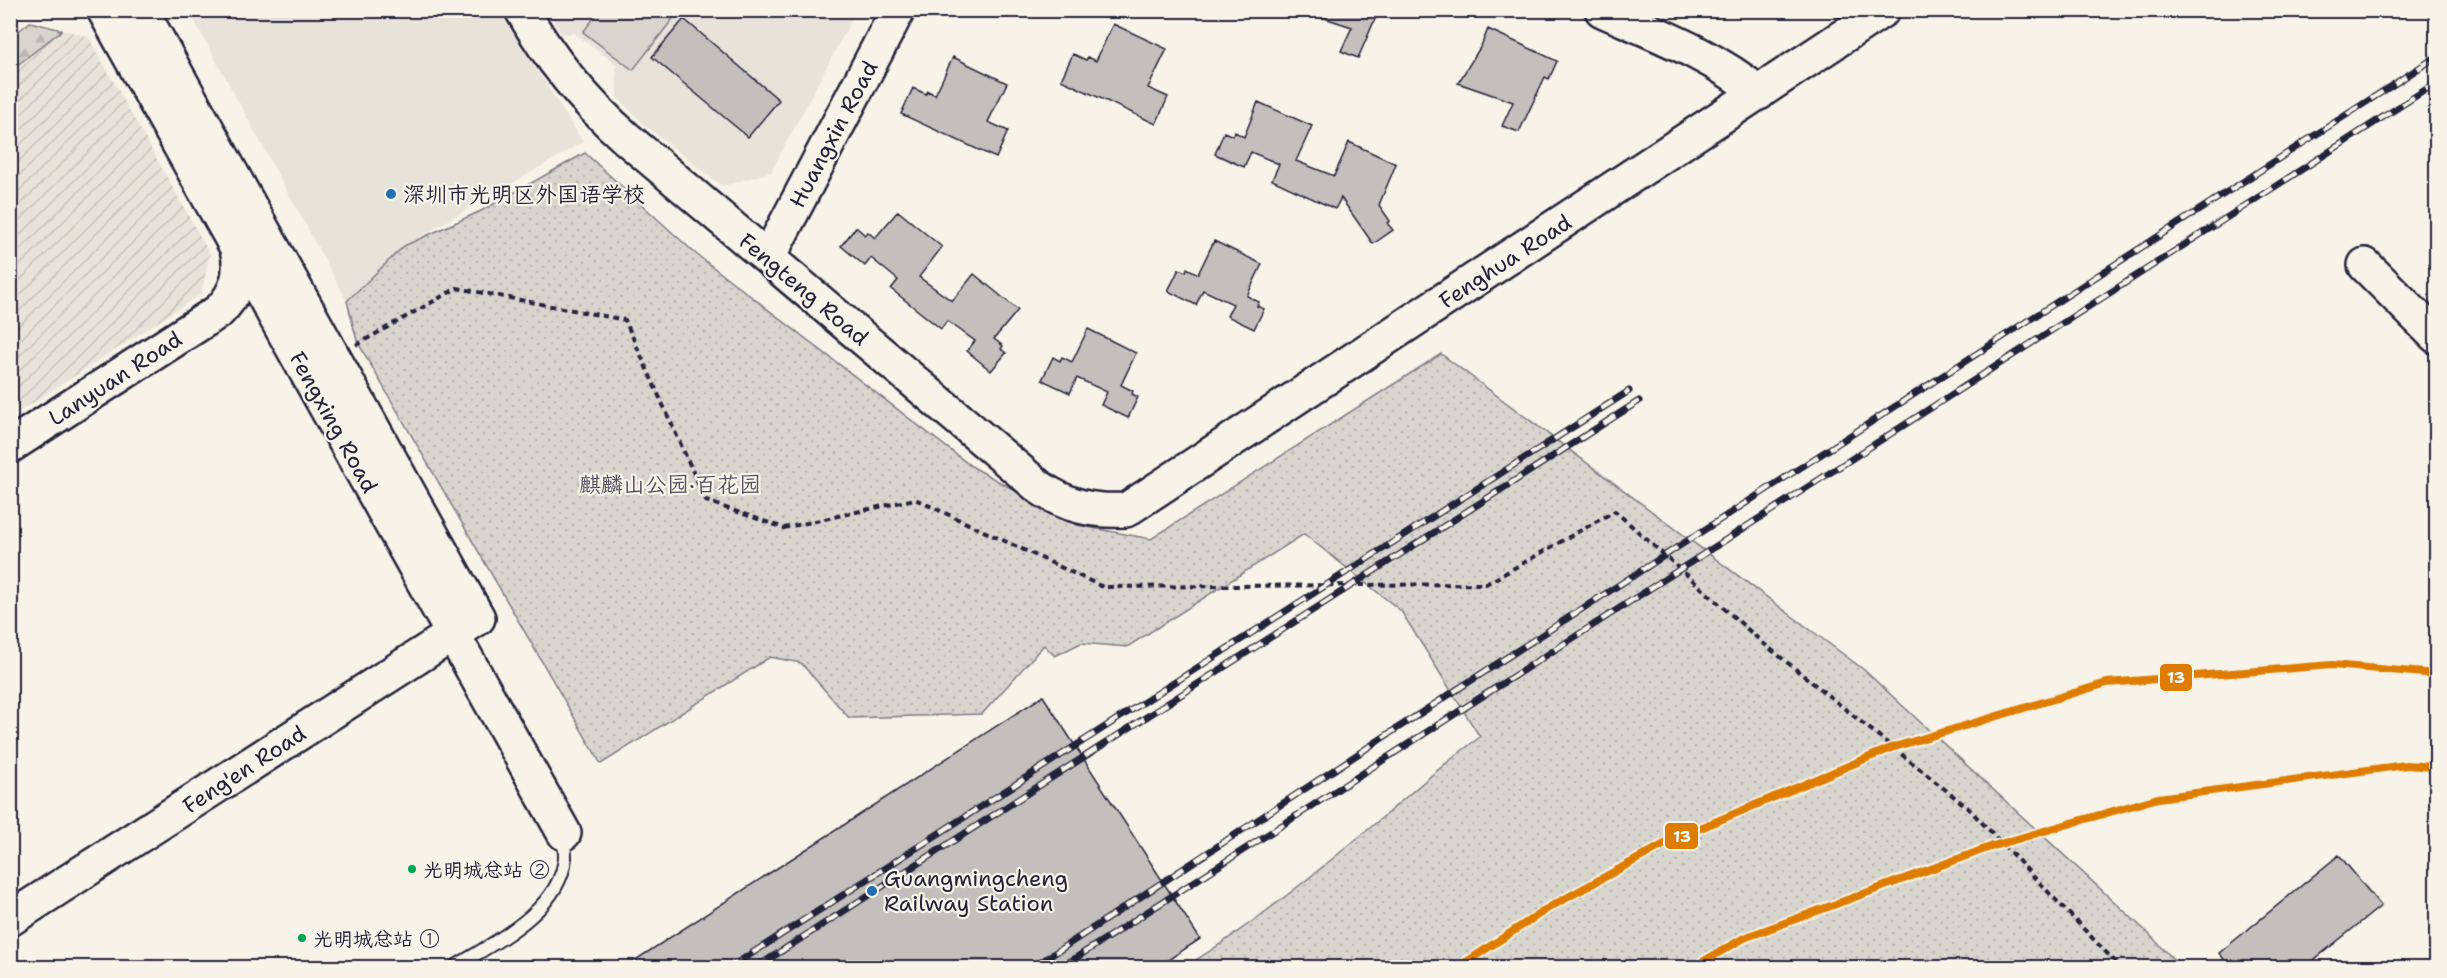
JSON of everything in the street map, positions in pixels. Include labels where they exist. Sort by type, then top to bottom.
[{"type":"street","name":"Fengxing Road","points":[[104,10],[278,323],[465,626]]},
{"type":"street","name":"Fengxing Road","points":[[141,10],[334,358],[564,834]]},
{"type":"street","name":"Fengteng Road","points":[[522,10],[555,64],[605,120],[1039,487],[1078,507],[1093,510],[1126,510]]},
{"type":"street","name":"Huangxin Road","points":[[768,258],[898,10]]},
{"type":"street","points":[[1602,10],[1691,50],[1767,88]]},
{"type":"street","points":[[1639,10],[1737,55],[1767,88]]},
{"type":"street","name":"Fenghua Road","points":[[1126,510],[1883,10]]},
{"type":"street","name":"Lanyuan Road","points":[[10,446],[219,311],[229,301],[239,277],[240,263],[237,249]]},
{"type":"street","points":[[2365,265],[2436,336]]},
{"type":"street","name":"Lanyuan Road","points":[[219,311],[247,306],[268,315],[278,323]]},
{"type":"street","name":"Feng'en Road","points":[[10,919],[465,626]]},
{"type":"lane","points":[[453,968],[519,927],[540,908],[556,884],[565,860],[564,834]]},
{"type":"path","points":[[334,358],[457,288],[625,320],[706,501],[784,528],[915,500],[1103,586],[1486,584],[1615,511],[1763,643],[1967,807],[2121,968]]},
{"type":"shaded area","name":"深圳市光明区外国语学校","points":[[189,11],[499,11],[583,142],[404,246],[347,301]]},
{"type":"shaded area","name":"深圳市光明区外国语学校","points":[[547,11],[856,11],[771,172],[722,186],[646,126],[617,97],[616,64],[574,33],[562,34]]},
{"type":"shaded area","points":[[62,30],[88,36],[210,254],[201,294],[11,417],[11,70]]},
{"type":"green space","points":[[600,10],[679,11],[633,70],[583,32]]},
{"type":"green space","points":[[30,22],[62,30],[11,70],[11,37]]},
{"type":"green space","name":"麒麟山公园·百花园","points":[[585,153],[696,254],[971,466],[1077,525],[1151,539],[1441,354],[1863,669],[2149,934],[2181,967],[1185,967],[1280,900],[1480,737],[1401,611],[1304,534],[1127,647],[1081,643],[1055,656],[1044,645],[982,714],[849,718],[801,663],[770,657],[601,764],[357,341],[347,301],[404,246],[481,211]]},
{"type":"building","points":[[1312,10],[1379,10],[1358,58],[1341,51],[1352,27],[1312,14]]},
{"type":"building","points":[[684,19],[779,100],[748,137],[652,57]]},
{"type":"building","points":[[1113,24],[1167,49],[1148,88],[1168,97],[1156,124],[1061,80],[1073,54],[1086,60],[1088,57],[1096,61]]},
{"type":"building","points":[[1488,29],[1557,61],[1549,79],[1545,77],[1519,132],[1502,126],[1513,102],[1458,83],[1481,46]]},
{"type":"building","points":[[953,57],[1007,83],[988,122],[1008,131],[996,158],[901,114],[913,88],[935,95]]},
{"type":"building","points":[[1258,102],[1312,126],[1296,161],[1334,176],[1349,142],[1396,164],[1379,205],[1390,221],[1387,223],[1393,230],[1373,244],[1341,198],[1335,209],[1272,180],[1279,164],[1251,152],[1244,167],[1215,154],[1224,132],[1233,136],[1235,132],[1244,137]]},
{"type":"building","points":[[898,211],[942,247],[919,277],[952,301],[974,274],[1018,310],[994,339],[1003,346],[1001,349],[1006,353],[991,371],[967,351],[975,341],[947,321],[941,329],[891,289],[898,280],[871,258],[865,266],[841,246],[856,227],[865,235],[868,232],[875,238]]},
{"type":"building","points":[[1214,241],[1262,264],[1247,296],[1259,302],[1257,306],[1264,309],[1254,329],[1227,316],[1233,304],[1203,290],[1196,305],[1168,291],[1179,269],[1186,272],[1187,268],[1198,274]]},
{"type":"building","points":[[1088,329],[1136,353],[1121,385],[1133,391],[1132,394],[1138,397],[1128,418],[1101,405],[1107,392],[1077,378],[1070,393],[1042,380],[1053,357],[1060,361],[1062,357],[1072,362]]},
{"type":"building","name":"Guangmingcheng Railway Station","points":[[1043,696],[1200,939],[1156,968],[623,968]]},
{"type":"building","points":[[2339,855],[2381,906],[2315,959],[2321,968],[2231,968],[2219,953]]},
{"type":"railway","points":[[1032,968],[1396,729],[2436,57]]},
{"type":"railway","points":[[1060,968],[2436,83]]},
{"type":"railway","points":[[729,968],[1629,391]]},
{"type":"railway","points":[[755,968],[1639,401]]},
{"type":"transit line","name":"13","points":[[1457,968],[1550,907],[1672,840],[1891,748],[2107,683],[2332,665],[2436,674]]},
{"type":"transit line","name":"13","points":[[1692,968],[1744,938],[1993,846],[2158,798],[2406,765],[2436,767]]},
{"type":"place","name":"深圳市光明区外国语学校","points":[[391,194]]},
{"type":"place","name":"光明城总站 ②","points":[[412,869]]},
{"type":"place","name":"Guangmingcheng Railway Station","points":[[872,891]]},
{"type":"place","name":"光明城总站 ①","points":[[302,938]]}]
